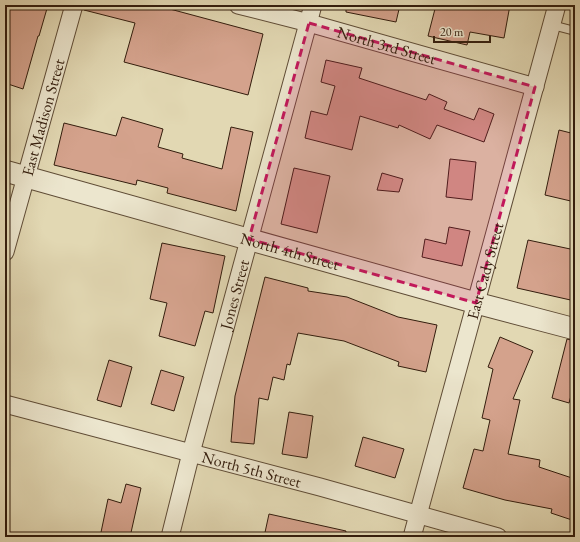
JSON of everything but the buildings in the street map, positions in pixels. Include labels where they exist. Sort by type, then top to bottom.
[{"type":"street","name":"East Madison Street","points":[[5,252],[74,5]]},
{"type":"street","name":"North 3rd Street","points":[[238,5],[308,23],[535,87]]},
{"type":"street","name":"Jones Street","points":[[170,537],[191,453],[313,5]]},
{"type":"street","name":"East Cady Street","points":[[412,537],[557,5]]},
{"type":"street","name":"North 4th Street","points":[[5,171],[476,303],[575,329]]},
{"type":"street","name":"North 5th Street","points":[[5,404],[498,537]]},
{"type":"lane","points":[[552,25],[575,31]]},
{"type":"highlighted area","points":[[309,23],[535,87],[476,303],[249,239]]}]
